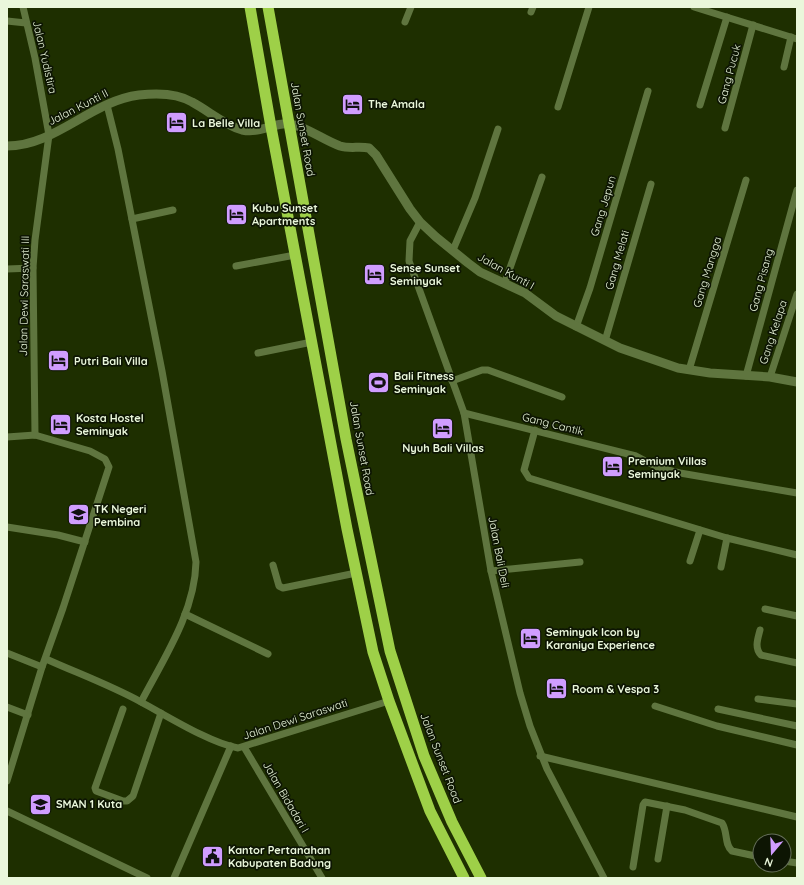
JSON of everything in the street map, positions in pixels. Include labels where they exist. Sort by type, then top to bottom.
[{"type":"highway","points":[[250,7],[295,255],[356,573],[373,652],[389,701],[430,811],[464,878]]},
{"type":"highway","name":"Jalan Sunset Road","points":[[268,7],[346,439],[390,651],[424,756],[452,822],[481,878]]},
{"type":"street","name":"Jalan Yudistira","points":[[22,7],[35,58],[49,135]]},
{"type":"street","points":[[405,22],[410,7]]},
{"type":"street","points":[[558,107],[589,7]]},
{"type":"street","points":[[694,7],[794,38],[784,67]]},
{"type":"street","points":[[700,105],[726,17]]},
{"type":"street","points":[[7,21],[26,23]]},
{"type":"street","name":"Gang Pucuk","points":[[725,128],[753,25]]},
{"type":"street","name":"Gang Jepun","points":[[576,327],[590,288],[648,91]]},
{"type":"street","name":"Jalan Kunti II","points":[[7,146],[30,143],[49,135],[107,105],[138,96],[160,94],[177,96],[192,102],[214,116],[241,129],[258,131],[271,127]]},
{"type":"street","points":[[107,105],[116,138],[162,371],[196,562],[194,590],[185,614],[141,702]]},
{"type":"street","points":[[271,127],[289,123]]},
{"type":"street","name":"Jalan Kunti I","points":[[289,123],[339,146],[351,148],[363,147],[373,151],[420,222],[480,272],[505,282],[525,293],[556,316],[576,327],[605,341],[660,363],[689,370],[770,377],[797,382]]},
{"type":"street","points":[[453,250],[475,198],[498,129]]},
{"type":"street","name":"Jalan Dewi Saraswati III","points":[[35,435],[33,268],[35,240],[49,135]]},
{"type":"street","points":[[505,282],[542,177]]},
{"type":"street","name":"Gang Mangga","points":[[689,370],[746,180]]},
{"type":"street","name":"Gang Melati","points":[[605,341],[651,184]]},
{"type":"street","name":"Gang Pisang","points":[[746,376],[797,190]]},
{"type":"street","points":[[132,219],[173,210]]},
{"type":"street","name":"Jalan Bali Deli","points":[[420,222],[410,241],[409,260],[464,413],[491,570],[520,693],[540,756],[604,878]]},
{"type":"street","points":[[236,266],[295,255]]},
{"type":"street","points":[[7,269],[33,268]]},
{"type":"street","name":"Gang Kelapa","points":[[770,377],[797,294]]},
{"type":"street","points":[[258,353],[312,342]]},
{"type":"street","points":[[452,381],[482,370],[488,370],[562,397]]},
{"type":"street","name":"Gang Cantik","points":[[464,413],[636,456],[659,468],[797,493]]},
{"type":"street","points":[[535,430],[524,470],[524,473],[529,478],[727,538],[797,555]]},
{"type":"street","points":[[7,437],[35,435],[96,453],[108,462],[109,470],[46,659],[42,667],[7,781]]},
{"type":"street","points":[[7,528],[58,535],[85,542]]},
{"type":"street","points":[[690,561],[700,530]]},
{"type":"street","points":[[721,567],[727,538]]},
{"type":"street","points":[[491,570],[580,562]]},
{"type":"street","points":[[273,565],[279,586],[283,588],[356,573]]},
{"type":"street","points":[[765,609],[797,616]]},
{"type":"street","points":[[185,614],[268,654]]},
{"type":"street","points":[[760,630],[757,650],[761,655],[797,663]]},
{"type":"street","points":[[7,653],[42,667]]},
{"type":"street","points":[[46,659],[141,702],[231,746]]},
{"type":"street","points":[[758,699],[797,704]]},
{"type":"street","name":"Jalan Dewi Saraswati","points":[[174,878],[231,746],[244,747],[389,701]]},
{"type":"street","points":[[655,706],[717,726],[797,745]]},
{"type":"street","points":[[7,708],[28,715]]},
{"type":"street","points":[[718,708],[797,726]]},
{"type":"street","points":[[123,709],[95,788],[96,791],[123,801],[128,801],[133,796],[161,713]]},
{"type":"street","name":"Jalan Bidadari I","points":[[244,747],[322,878]]},
{"type":"street","points":[[540,756],[797,817]]},
{"type":"street","points":[[633,867],[643,803],[667,806],[722,823],[725,829],[728,845],[732,851],[752,855]]},
{"type":"street","points":[[658,859],[667,806]]},
{"type":"street","points":[[7,810],[146,878]]},
{"type":"place","name":"The Amala","points":[[353,104]]},
{"type":"place","name":"La Belle Villa","points":[[176,123]]},
{"type":"place","name":"Kubu Sunset Apartments","points":[[236,214]]},
{"type":"place","name":"Sense Sunset Seminyak","points":[[374,274]]},
{"type":"place","name":"Putri Bali Villa","points":[[59,361]]},
{"type":"place","name":"Bali Fitness Seminyak","points":[[379,382]]},
{"type":"place","name":"Kosta Hostel Seminyak","points":[[61,424]]},
{"type":"place","name":"Nyuh Bali Villas","points":[[443,428]]},
{"type":"place","name":"Premium Villas Seminyak","points":[[613,467]]},
{"type":"place","name":"TK Negeri Pembina","points":[[79,515]]},
{"type":"place","name":"Seminyak Icon by Karaniya Experience","points":[[531,638]]},
{"type":"place","name":"Room & Vespa 3","points":[[557,689]]},
{"type":"place","name":"SMAN 1 Kuta","points":[[41,804]]},
{"type":"place","name":"Kantor Pertanahan Kabupaten Badung","points":[[212,856]]}]
